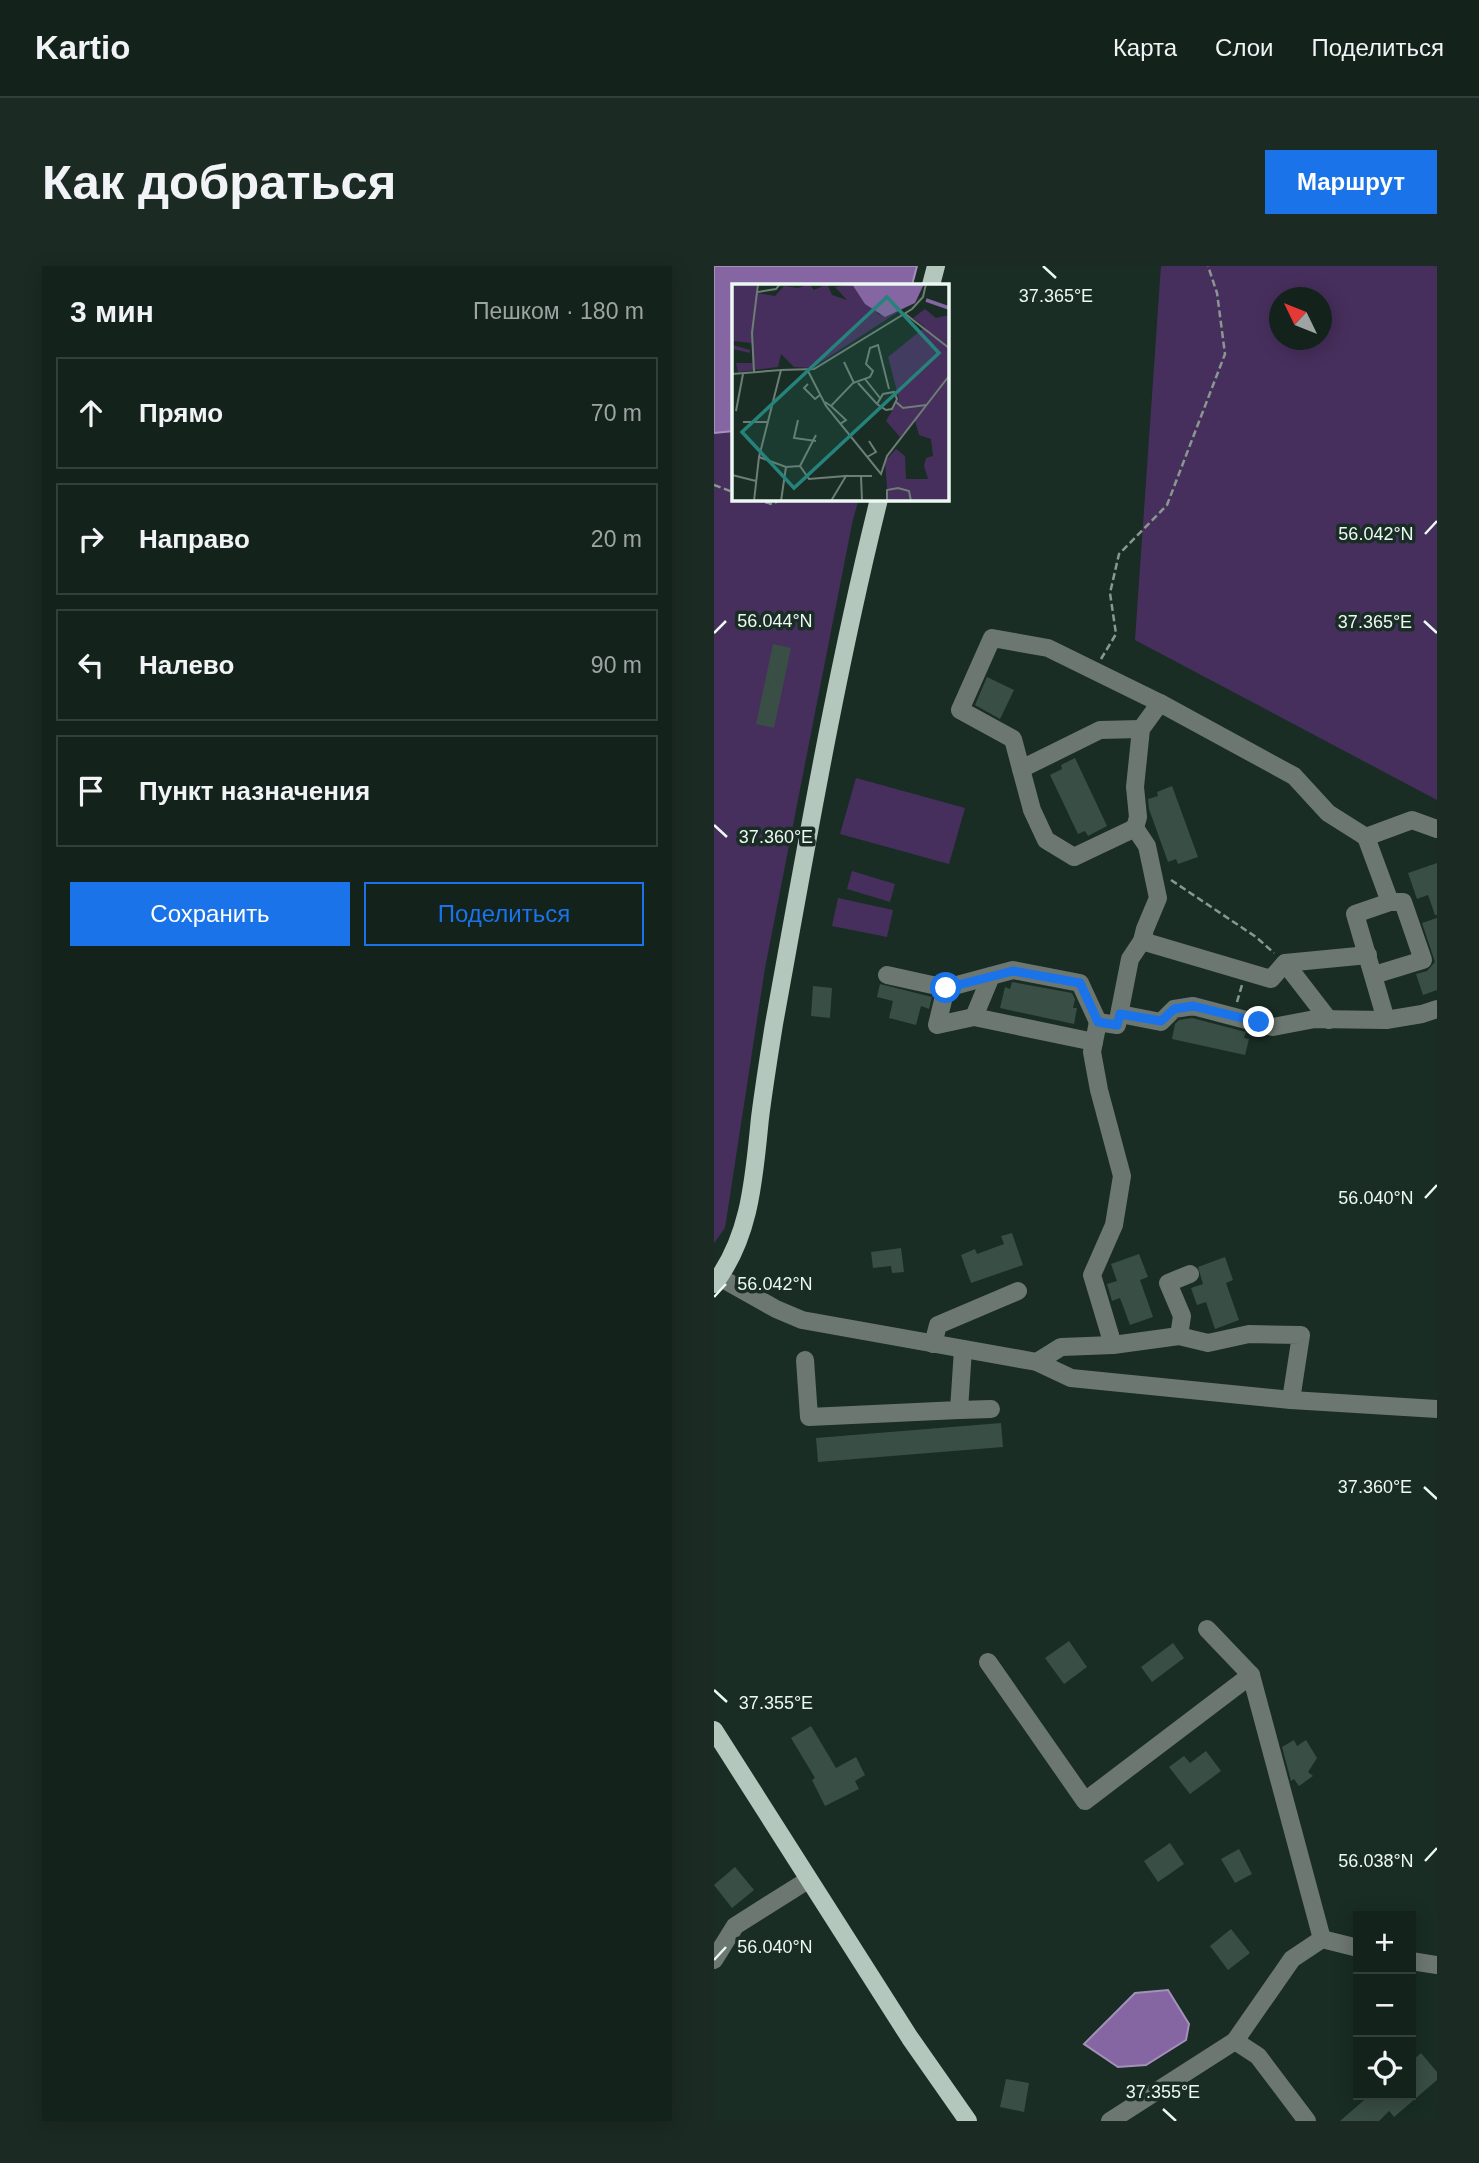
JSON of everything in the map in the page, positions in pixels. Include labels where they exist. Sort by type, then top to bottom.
[{"type":"main road","points":[[932,284],[936,266]]},
{"type":"main road","points":[[717,1280],[745,1226],[752,1193],[765,1075],[853,604],[879,500]]},
{"type":"main road","points":[[714,1730],[909,2038],[968,2121]]},
{"type":"street","points":[[1135,828],[1074,857],[1046,840],[1032,810],[1013,739],[960,710],[992,638],[1048,648],[1160,703],[1294,776],[1328,813],[1366,837],[1390,902]]},
{"type":"street","points":[[1098,1022],[1117,1025],[1130,959],[1142,942],[1144,929],[1158,898],[1147,846],[1135,828],[1138,817],[1135,787],[1141,729],[1160,703]]},
{"type":"street","points":[[1021,769],[1100,730],[1141,729]]},
{"type":"street","points":[[1366,837],[1412,820],[1437,829]]},
{"type":"street","points":[[1374,975],[1423,960],[1404,902],[1390,902],[1355,914],[1387,1020]]},
{"type":"street","points":[[1142,942],[1271,979],[1285,963],[1368,955]]},
{"type":"street","points":[[1285,963],[1329,1020]]},
{"type":"street","points":[[887,975],[946,988],[1013,971],[1080,983],[1098,1022],[1092,1052],[1099,1090],[1122,1176],[1114,1225],[1092,1275],[1113,1345]]},
{"type":"street","points":[[974,1017],[991,976]]},
{"type":"street","points":[[946,988],[937,1026],[974,1017],[1094,1042]]},
{"type":"street","points":[[1120,1014],[1161,1021],[1174,1009],[1193,1006],[1273,1027],[1315,1019],[1387,1020],[1437,1009]]},
{"type":"street","points":[[1179,1336],[1182,1316],[1168,1283],[1190,1274]]},
{"type":"street","points":[[717,1280],[802,1321],[1037,1362],[1071,1378],[1291,1400],[1437,1409]]},
{"type":"street","points":[[933,1344],[938,1325],[1018,1291]]},
{"type":"street","points":[[1037,1362],[1061,1347],[1113,1345],[1179,1336],[1208,1343],[1249,1334],[1301,1335],[1291,1400]]},
{"type":"street","points":[[959,1410],[963,1349]]},
{"type":"street","points":[[805,1360],[809,1417],[991,1409]]},
{"type":"street","points":[[1207,1629],[1251,1675],[1322,1939]]},
{"type":"street","points":[[988,1662],[1085,1801],[1251,1675]]},
{"type":"street","points":[[714,1960],[735,1926],[808,1880]]},
{"type":"street","points":[[1110,2121],[1235,2041],[1292,1959],[1322,1939],[1353,1947]]},
{"type":"street","points":[[1416,1962],[1437,1965]]},
{"type":"street","points":[[1235,2041],[1258,2056],[1307,2121]]},
{"type":"path","points":[[1094,671],[1116,634],[1110,593],[1119,554],[1167,505],[1225,355],[1217,293],[1208,266]]},
{"type":"path","points":[[714,485],[732,492]]},
{"type":"path","points":[[758,500],[772,504],[780,500]]},
{"type":"path","points":[[1153,871],[1177,883],[1245,930],[1285,963]]},
{"type":"path","points":[[1234,1016],[1246,971]]},
{"type":"shaded area","points":[[714,266],[917,266],[912,284],[732,284],[732,431],[714,433]]},
{"type":"shaded area","points":[[1161,266],[1437,266],[1437,800],[1135,640]]},
{"type":"shaded area","points":[[732,431],[732,500],[859,500],[765,968],[725,1228],[714,1243],[714,433]]},
{"type":"shaded area","points":[[856,778],[965,808],[949,864],[840,834]]},
{"type":"shaded area","points":[[852,871],[895,884],[890,902],[847,889]]},
{"type":"shaded area","points":[[838,898],[893,910],[887,937],[832,926]]},
{"type":"shaded area","points":[[1168,1990],[1189,2024],[1186,2040],[1146,2065],[1118,2067],[1084,2044],[1135,1993]]},
{"type":"building","points":[[773,644],[791,648],[774,728],[756,724]]},
{"type":"building","points":[[987,677],[1014,690],[1000,719],[975,705]]},
{"type":"building","points":[[1075,758],[1107,826],[1088,836],[1085,831],[1078,834],[1050,775]]},
{"type":"building","points":[[1172,786],[1198,857],[1178,864],[1176,859],[1168,862],[1148,799],[1158,796],[1157,792]]},
{"type":"building","points":[[1437,863],[1435,915],[1428,895],[1417,899],[1408,873]]},
{"type":"building","points":[[1437,918],[1437,990],[1423,995],[1416,974],[1427,971],[1435,962],[1422,923]]},
{"type":"building","points":[[1012,982],[1072,993],[1075,999],[1073,1008],[1077,1008],[1074,1024],[1000,1008],[1005,987],[1010,989]]},
{"type":"building","points":[[880,984],[932,997],[929,1009],[921,1006],[916,1025],[889,1018],[893,1001],[877,997]]},
{"type":"building","points":[[813,986],[832,988],[830,1018],[811,1016]]},
{"type":"building","points":[[1192,1018],[1246,1032],[1244,1038],[1249,1039],[1245,1055],[1172,1039],[1175,1024],[1179,1020]]},
{"type":"building","points":[[1012,1233],[1023,1265],[971,1283],[961,1255],[975,1249],[977,1254],[1004,1244],[1001,1236]]},
{"type":"building","points":[[901,1248],[904,1272],[892,1273],[891,1266],[873,1268],[871,1252]]},
{"type":"building","points":[[1139,1254],[1148,1277],[1140,1280],[1153,1317],[1130,1325],[1120,1298],[1112,1301],[1107,1284],[1117,1281],[1111,1264]]},
{"type":"building","points":[[1225,1257],[1233,1280],[1226,1283],[1239,1320],[1215,1329],[1206,1302],[1197,1305],[1191,1288],[1203,1284],[1198,1267]]},
{"type":"building","points":[[1001,1423],[1003,1447],[818,1462],[816,1438]]},
{"type":"building","points":[[1069,1641],[1087,1667],[1064,1684],[1045,1658]]},
{"type":"building","points":[[1173,1643],[1184,1658],[1152,1682],[1141,1667]]},
{"type":"building","points":[[811,1726],[836,1768],[856,1757],[865,1775],[855,1781],[859,1789],[825,1806],[812,1780],[815,1778],[791,1738]]},
{"type":"building","points":[[1294,1740],[1297,1746],[1306,1740],[1317,1758],[1308,1772],[1313,1776],[1299,1786],[1294,1779],[1291,1781],[1282,1747]]},
{"type":"building","points":[[1206,1751],[1221,1771],[1190,1794],[1169,1767],[1184,1756],[1190,1763]]},
{"type":"building","points":[[1170,1843],[1184,1864],[1158,1882],[1144,1861]]},
{"type":"building","points":[[1239,1849],[1252,1874],[1235,1883],[1221,1859]]},
{"type":"building","points":[[735,1867],[754,1890],[732,1908],[714,1885]]},
{"type":"building","points":[[1231,1929],[1250,1953],[1228,1970],[1210,1946]]},
{"type":"building","points":[[1421,2053],[1437,2072],[1437,2080],[1416,2098],[1416,2058]]},
{"type":"building","points":[[1006,2079],[1029,2083],[1024,2112],[1000,2107]]},
{"type":"building","points":[[1364,2100],[1414,2100],[1394,2117],[1389,2111],[1379,2121],[1340,2121]]},
{"type":"route","points":[[946,988],[1013,971],[1080,983],[1098,1022],[1117,1025],[1120,1014],[1161,1021],[1174,1009],[1193,1006],[1259,1022]]}]
